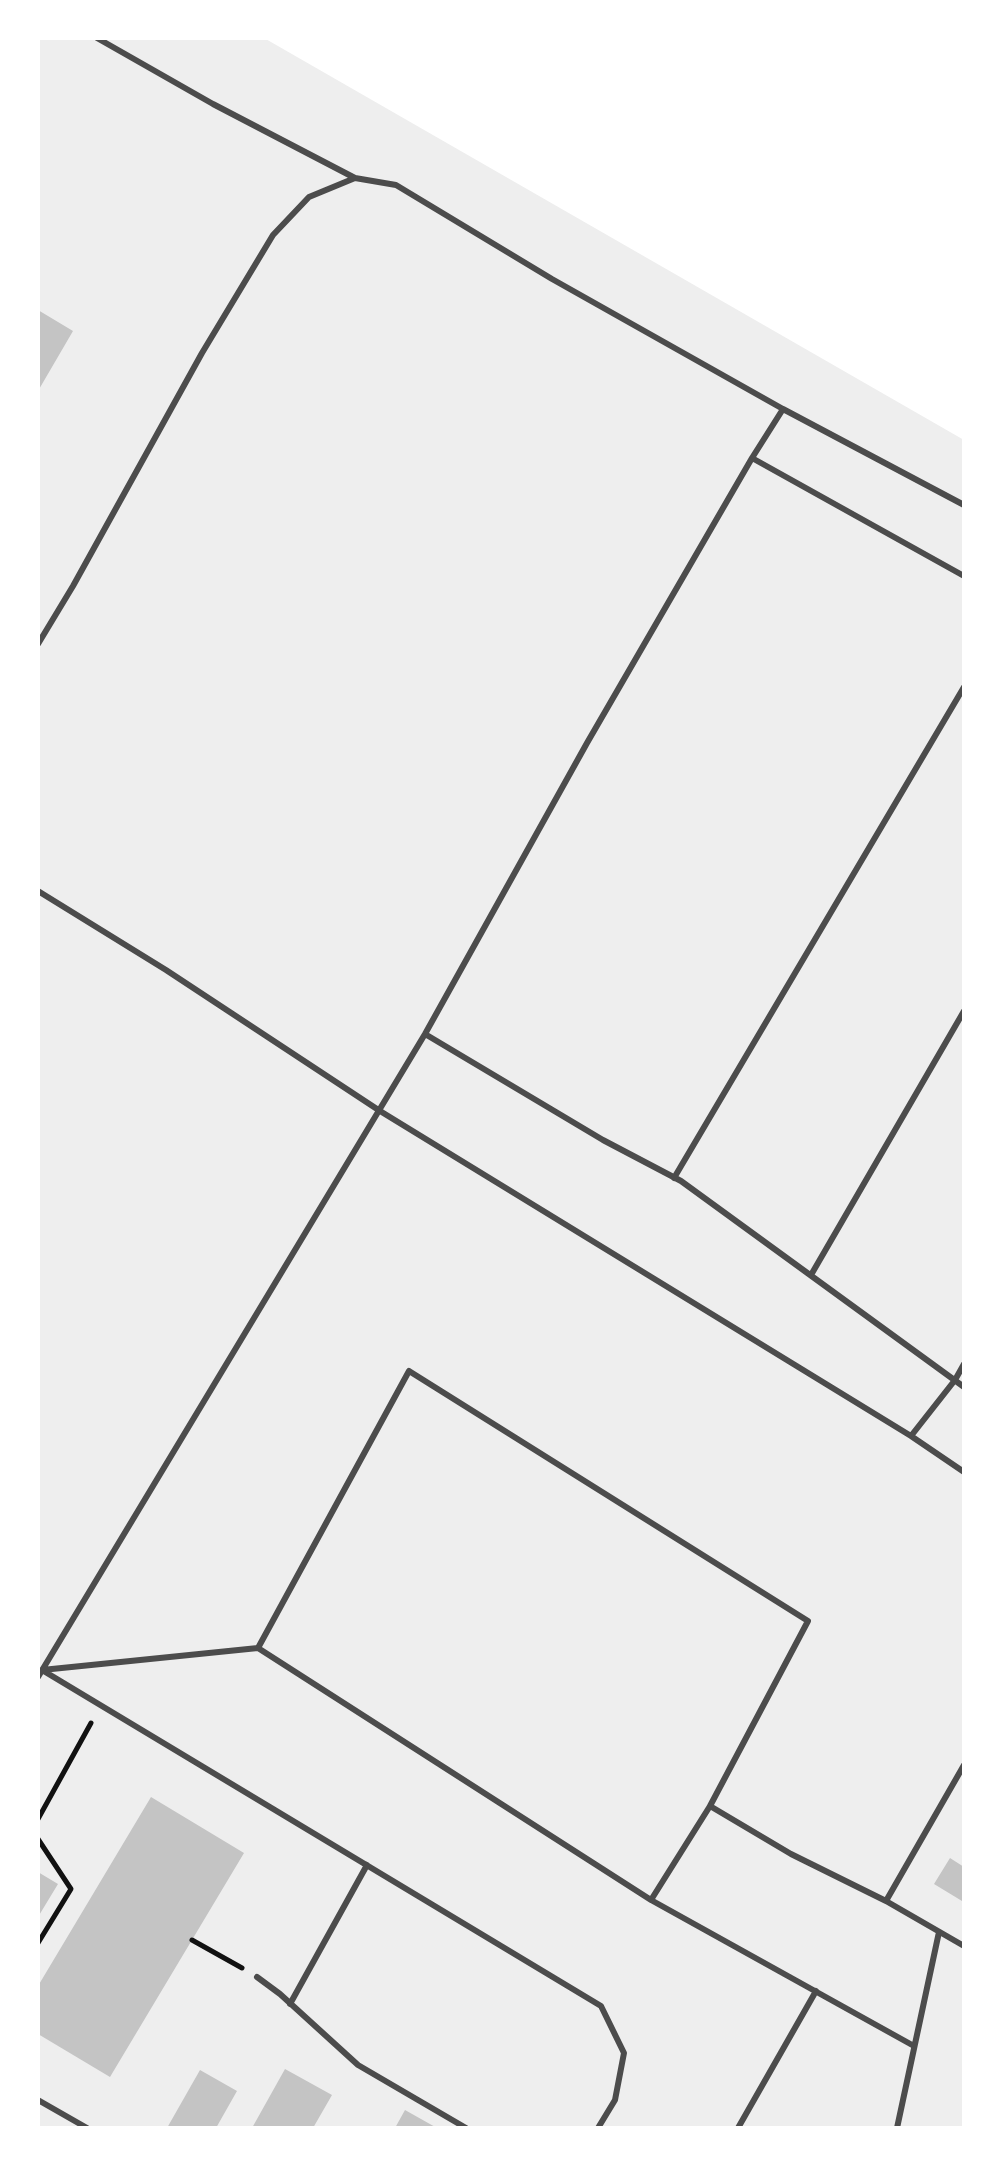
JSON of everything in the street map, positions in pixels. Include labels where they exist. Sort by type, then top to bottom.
[{"type":"lane","points":[[97,38],[213,104],[355,178],[396,185],[552,279],[783,409],[964,505]]},
{"type":"lane","points":[[38,644],[234,297],[273,235],[309,197],[355,178]]},
{"type":"lane","points":[[38,1677],[380,1111],[587,743],[783,409]]},
{"type":"lane","points":[[752,458],[964,576]]},
{"type":"lane","points":[[674,1178],[964,687]]},
{"type":"lane","points":[[38,891],[166,970],[380,1111],[911,1436],[964,1472]]},
{"type":"lane","points":[[811,1275],[964,1011]]},
{"type":"lane","points":[[425,1034],[603,1140],[674,1178],[964,1387]]},
{"type":"lane","points":[[911,1436],[964,1364]]},
{"type":"lane","points":[[258,1648],[409,1371],[808,1621],[710,1806],[651,1900]]},
{"type":"lane","points":[[42,1670],[258,1648],[651,1900],[914,2046]]},
{"type":"lane","points":[[42,1670],[601,2006],[624,2053],[615,2100],[598,2128]]},
{"type":"lane","points":[[886,1901],[964,1765]]},
{"type":"lane","points":[[710,1806],[791,1854],[886,1901],[964,1946]]},
{"type":"lane","points":[[290,2004],[367,1865]]},
{"type":"lane","points":[[897,2128],[939,1932]]},
{"type":"lane","points":[[257,1977],[358,2065],[466,2128]]},
{"type":"lane","points":[[738,2128],[816,1991]]},
{"type":"lane","points":[[38,2100],[87,2128]]},
{"type":"path","points":[[38,1819],[101,1705]]},
{"type":"path","points":[[38,1839],[71,1889],[38,1943]]},
{"type":"path","points":[[192,1940],[257,1977]]},
{"type":"shaded area","points":[[38,38],[264,38],[964,440],[964,2128],[38,2128]]},
{"type":"building","points":[[38,310],[73,331],[38,391]]},
{"type":"building","points":[[151,1797],[244,1853],[110,2077],[38,2034],[38,1986]]},
{"type":"building","points":[[950,1858],[964,1867],[962,1901],[934,1884]]},
{"type":"building","points":[[38,1872],[58,1884],[38,1917]]},
{"type":"building","points":[[285,2069],[332,2095],[313,2128],[252,2128]]},
{"type":"building","points":[[200,2070],[237,2091],[216,2128],[167,2128]]},
{"type":"building","points":[[405,2110],[437,2128],[395,2128]]}]
